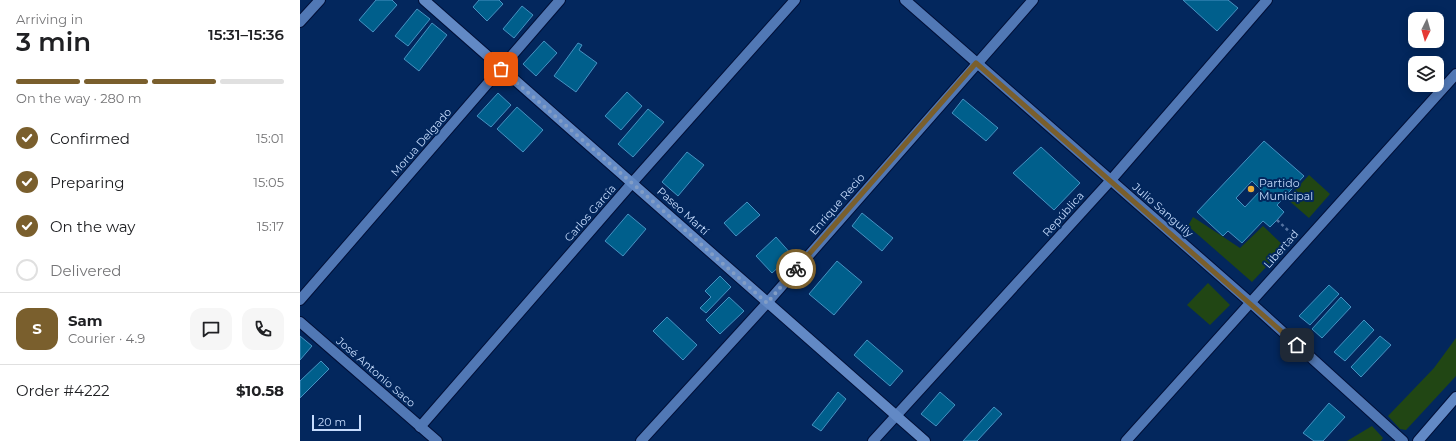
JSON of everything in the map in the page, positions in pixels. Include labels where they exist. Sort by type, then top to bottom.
[{"type":"street","points":[[300,22],[320,0]]},
{"type":"street","name":"Paseo Martí","points":[[424,0],[925,441]]},
{"type":"street","name":"Morua Delgado","points":[[300,300],[560,0]]},
{"type":"street","name":"Carlos García","points":[[420,427],[632,183],[795,0]]},
{"type":"street","name":"Julio Sanguily","points":[[905,0],[1251,303],[1403,441]]},
{"type":"street","name":"Enrique Recio","points":[[641,441],[767,303],[976,63],[1033,0]]},
{"type":"street","name":"República","points":[[873,441],[1111,180],[1267,0]]},
{"type":"street","name":"Libertad","points":[[1126,441],[1251,303],[1302,243],[1456,74]]},
{"type":"street","name":"José Antonio Saco","points":[[300,322],[437,441]]},
{"type":"street","points":[[1418,441],[1456,397]]},
{"type":"path","points":[[1277,220],[1302,243]]},
{"type":"green space","points":[[1309,175],[1330,194],[1309,218],[1287,199]]},
{"type":"green space","points":[[1193,217],[1240,248],[1263,226],[1285,247],[1252,282],[1188,226]]},
{"type":"green space","points":[[1208,283],[1230,305],[1210,325],[1187,305]]},
{"type":"green space","points":[[1456,338],[1456,376],[1406,430],[1400,429],[1388,416],[1434,368]]},
{"type":"green space","points":[[1372,426],[1383,438],[1381,441],[1347,441]]},
{"type":"building","points":[[376,0],[392,0],[397,5],[373,32],[359,20]]},
{"type":"building","points":[[479,0],[499,0],[503,4],[487,21],[473,7]]},
{"type":"building","points":[[1183,0],[1228,0],[1238,8],[1217,31]]},
{"type":"building","points":[[522,6],[533,15],[514,38],[503,29]]},
{"type":"building","points":[[417,9],[430,19],[408,46],[395,36]]},
{"type":"building","points":[[432,23],[447,35],[419,71],[404,59]]},
{"type":"building","points":[[544,41],[557,53],[536,76],[523,64]]},
{"type":"building","points":[[578,43],[582,45],[579,50],[597,63],[576,92],[554,76]]},
{"type":"building","points":[[627,92],[642,106],[621,130],[605,116]]},
{"type":"building","points":[[498,93],[511,105],[491,127],[477,116]]},
{"type":"building","points":[[963,99],[998,128],[986,141],[952,113]]},
{"type":"building","points":[[517,107],[543,130],[523,152],[497,129]]},
{"type":"building","points":[[648,109],[664,122],[633,157],[618,144]]},
{"type":"building","points":[[1264,141],[1304,176],[1277,205],[1284,212],[1277,220],[1270,227],[1263,221],[1242,243],[1228,231],[1223,236],[1197,212]],"holes":[[[1252,181],[1261,190],[1245,207],[1236,198]]]},
{"type":"building","points":[[1041,147],[1080,183],[1054,210],[1013,173]]},
{"type":"building","points":[[687,152],[704,165],[678,196],[662,182]]},
{"type":"building","points":[[747,202],[760,215],[736,236],[724,223]]},
{"type":"building","points":[[862,213],[893,238],[882,251],[852,226]]},
{"type":"building","points":[[628,214],[646,229],[623,256],[605,241]]},
{"type":"building","points":[[776,237],[792,255],[772,273],[756,256]]},
{"type":"building","points":[[837,261],[862,282],[834,315],[809,294]]},
{"type":"building","points":[[720,276],[731,287],[706,313],[700,308],[711,297],[705,291]]},
{"type":"building","points":[[1329,285],[1339,294],[1310,325],[1299,316]]},
{"type":"building","points":[[729,297],[744,311],[720,334],[706,320]]},
{"type":"building","points":[[1341,297],[1351,307],[1322,338],[1312,329]]},
{"type":"building","points":[[667,317],[697,345],[683,360],[653,331]]},
{"type":"building","points":[[1364,320],[1374,330],[1345,361],[1334,352]]},
{"type":"building","points":[[300,336],[312,346],[300,360]]},
{"type":"building","points":[[1380,336],[1391,345],[1361,377],[1351,367]]},
{"type":"building","points":[[867,340],[903,371],[890,386],[854,355]]},
{"type":"building","points":[[321,361],[329,369],[300,398],[300,381]]},
{"type":"building","points":[[838,392],[846,399],[821,431],[812,425]]},
{"type":"building","points":[[940,392],[955,405],[936,426],[921,414]]},
{"type":"building","points":[[1329,403],[1345,417],[1323,441],[1314,441],[1303,433]]},
{"type":"building","points":[[994,407],[1002,414],[977,441],[963,441]]},
{"type":"way so far","points":[[501,69],[767,303],[796,269]]},
{"type":"place","name":"Partido Municipal","points":[[1251,189]]},
{"type":"route","points":[[796,269],[976,63],[1100,170],[1297,345]]}]
